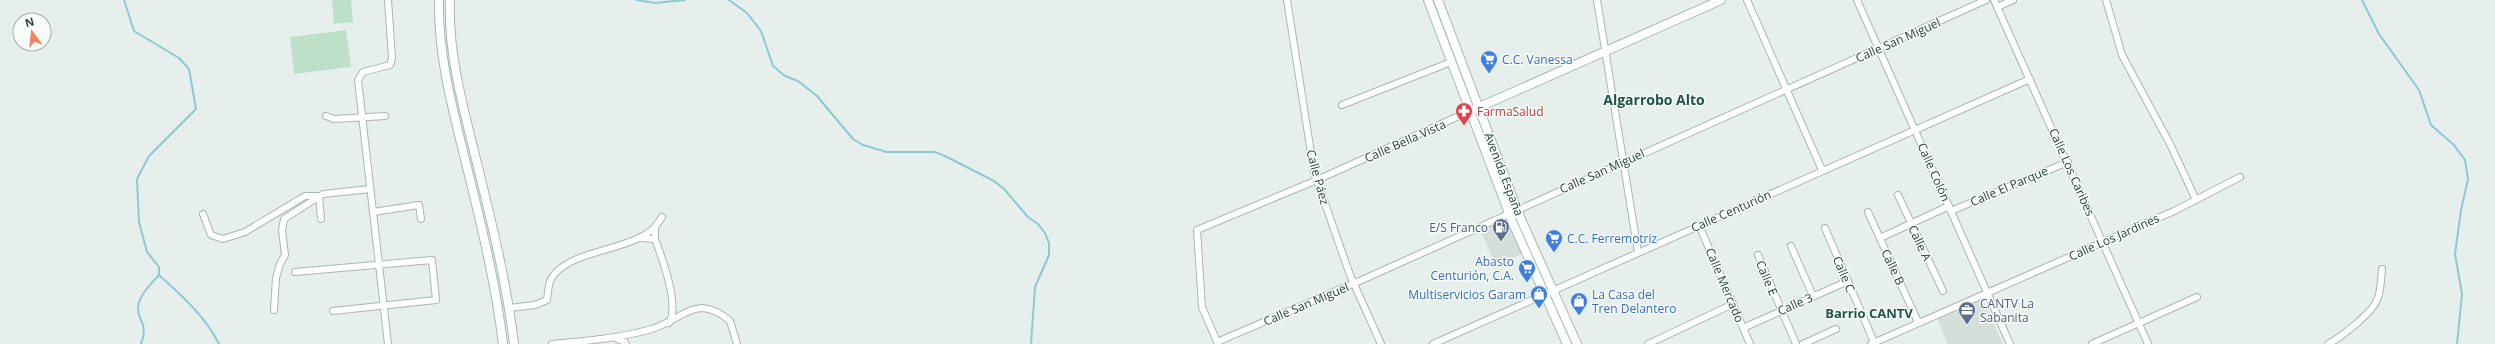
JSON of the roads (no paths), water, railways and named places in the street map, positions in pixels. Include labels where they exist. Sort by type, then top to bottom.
[{"type":"street","points":[[388,0],[392,58],[390,65],[363,72],[358,80],[388,344]]},
{"type":"street","points":[[439,0],[440,33],[446,80],[494,282],[503,344]]},
{"type":"street","points":[[450,0],[451,33],[457,78],[509,308],[514,344]]},
{"type":"street","name":"Calle Páez","points":[[1287,0],[1312,163],[1354,284],[1381,344]]},
{"type":"street","name":"Avenida España","points":[[1428,0],[1508,213],[1567,344]]},
{"type":"street","name":"Avenida España","points":[[1438,0],[1517,209],[1577,344]]},
{"type":"street","points":[[1597,0],[1638,252]]},
{"type":"street","name":"Calle Bella Vista","points":[[1218,343],[1202,307],[1197,230],[1317,180],[1721,0]]},
{"type":"street","points":[[1747,0],[1822,170]]},
{"type":"street","name":"Calle Colón","points":[[1857,0],[2010,344]]},
{"type":"street","name":"Calle San Miguel","points":[[1218,343],[1354,284],[1508,213],[1986,0]]},
{"type":"street","name":"Calle Los Caribes","points":[[1994,0],[2104,242],[2148,344]]},
{"type":"street","points":[[1997,7],[2013,0]]},
{"type":"street","points":[[2106,0],[2125,61],[2170,144],[2196,200]]},
{"type":"street","points":[[1342,105],[1451,62]]},
{"type":"street","name":"Calle Centurión","points":[[1433,344],[1914,128],[2030,79]]},
{"type":"street","points":[[326,116],[334,119],[385,116]]},
{"type":"street","name":"Calle El Parque","points":[[1880,238],[1911,223],[2068,162]]},
{"type":"street","name":"Calle Los Jardines","points":[[1872,343],[2104,242],[2240,178]]},
{"type":"street","points":[[203,214],[211,235],[223,239],[245,232],[305,196],[319,196],[370,189]]},
{"type":"street","name":"Calle A","points":[[1898,195],[1943,291]]},
{"type":"street","points":[[319,196],[321,219]]},
{"type":"street","points":[[274,310],[276,278],[280,264],[285,255],[282,230],[284,220],[319,196]]},
{"type":"street","points":[[373,212],[419,205],[421,219]]},
{"type":"street","name":"Calle B","points":[[1868,212],[1918,322]]},
{"type":"street","points":[[509,308],[535,305],[547,300],[550,280],[556,272],[575,260],[641,238],[655,227],[662,217]]},
{"type":"street","name":"Calle Mercado","points":[[1699,225],[1750,344]]},
{"type":"street","points":[[655,227],[655,239],[665,264],[672,308],[672,318],[668,324]]},
{"type":"street","name":"Calle C","points":[[1825,228],[1848,281],[1872,343]]},
{"type":"street","points":[[641,238],[655,239]]},
{"type":"street","points":[[1791,246],[1813,296]]},
{"type":"street","name":"Calle E","points":[[1758,255],[1796,344]]},
{"type":"street","points":[[295,272],[379,266],[432,260],[436,300],[333,311]]},
{"type":"street","points":[[2330,344],[2375,304],[2379,296],[2382,269]]},
{"type":"street","name":"Calle 3","points":[[1743,328],[1848,281]]},
{"type":"street","points":[[2092,344],[2197,297]]},
{"type":"street","points":[[1648,344],[1733,304]]},
{"type":"street","points":[[552,344],[626,336],[668,324],[692,310],[712,310],[730,321],[737,344]]},
{"type":"street","points":[[1803,344],[1836,329]]},
{"type":"street","points":[[610,337],[619,338],[626,344]]},
{"type":"waterway","points":[[124,0],[134,31],[179,58],[189,69],[196,109],[149,156],[137,179],[139,222],[147,252],[159,267],[159,275],[146,290],[138,307],[138,312],[144,331],[141,344]]},
{"type":"waterway","points":[[637,0],[655,3],[685,0]]},
{"type":"waterway","points":[[729,0],[747,13],[761,31],[773,66],[785,76],[798,81],[817,96],[853,139],[863,145],[887,152],[935,152],[947,157],[994,181],[1004,189],[1028,217],[1038,224],[1045,233],[1049,243],[1049,255],[1035,287],[1031,344]]},
{"type":"waterway","points":[[2362,0],[2379,34],[2419,90],[2431,125],[2454,145],[2465,160],[2468,179],[2461,210],[2455,254],[2462,294],[2457,344]]},
{"type":"waterway","points":[[159,275],[200,316],[214,334],[219,344]]},
{"type":"place","name":"C.C. Vanessa","points":[[1489,74]]},
{"type":"place","name":"FarmaSalud","points":[[1464,126]]},
{"type":"place","name":"E/S Franco","points":[[1501,242]]},
{"type":"place","name":"C.C. Ferremotriz","points":[[1554,253]]},
{"type":"place","name":"Abasto Centurión, C.A.","points":[[1527,283]]},
{"type":"place","name":"Multiservicios Garam","points":[[1539,309]]},
{"type":"place","name":"La Casa del Tren Delantero","points":[[1579,316]]},
{"type":"place","name":"CANTV La Sabanita","points":[[1967,325]]},
{"type":"district","name":"Algarrobo Alto","points":[[1654,99]]},
{"type":"district","name":"Barrio CANTV","points":[[1869,313]]}]
